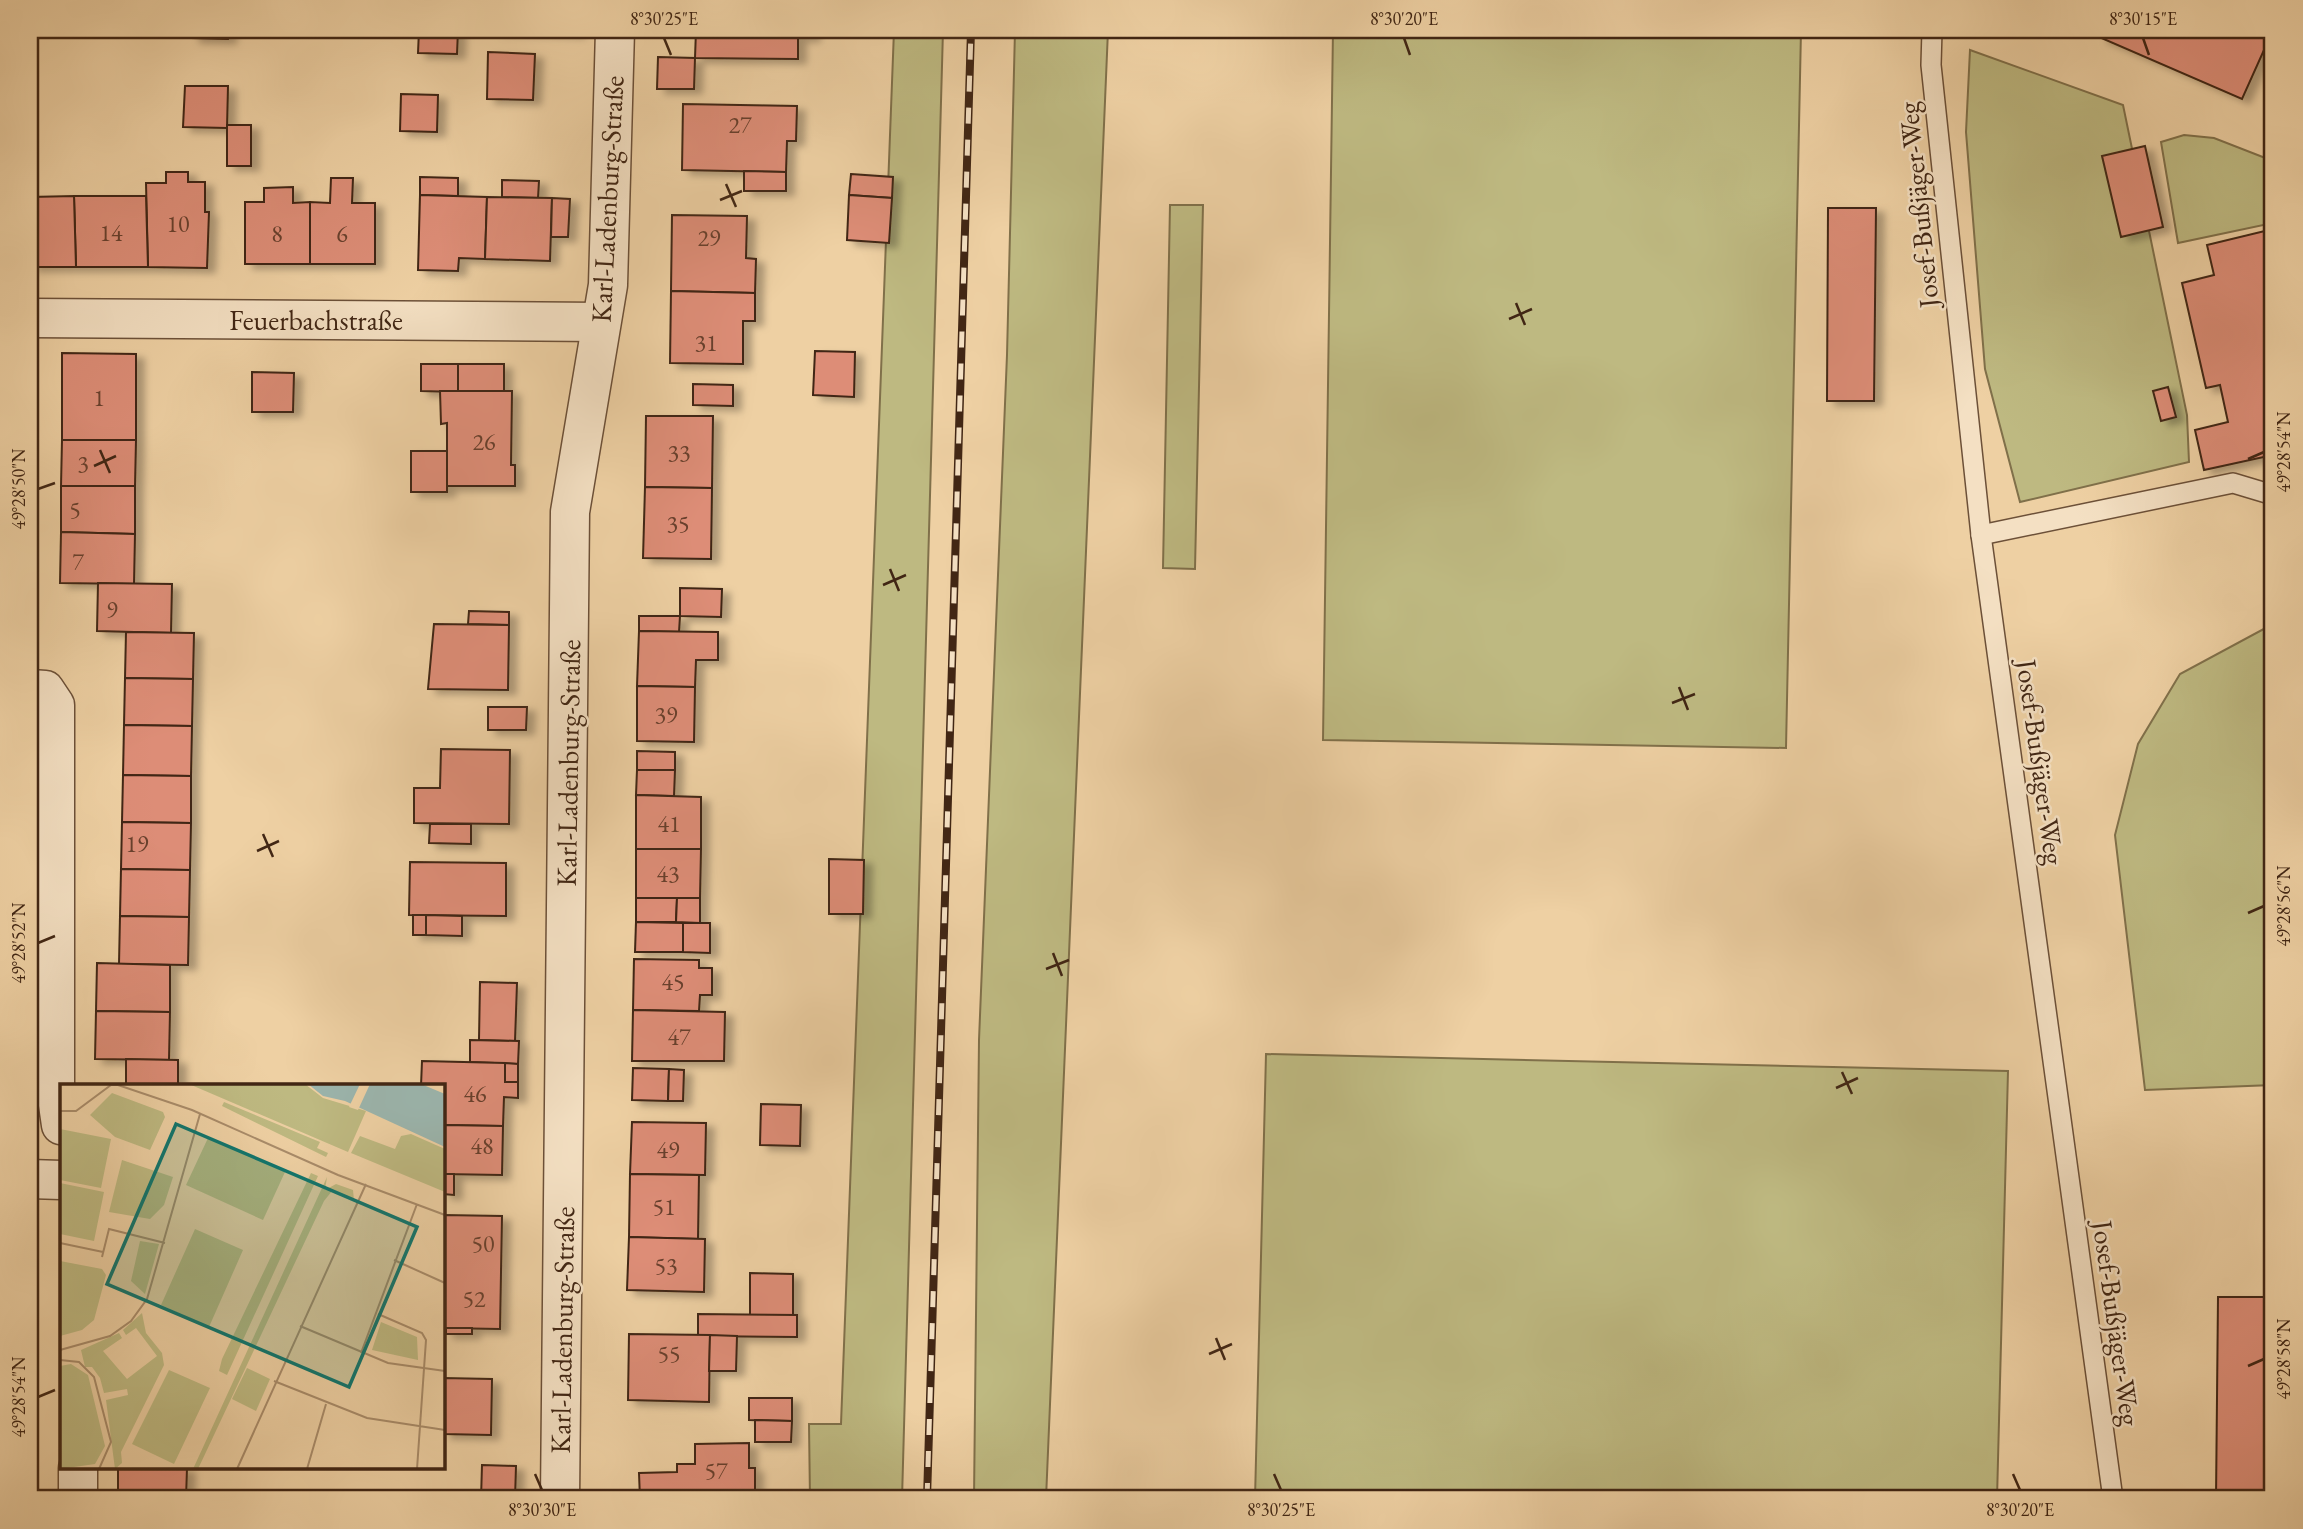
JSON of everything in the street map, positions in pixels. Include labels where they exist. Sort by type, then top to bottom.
[{"type":"street","name":"Karl-Ladenburg-Straße","points":[[560,1499],[570,512],[608,285],[615,30]]},
{"type":"street","name":"Feuerbachstraße","points":[[30,318],[601,322]]},
{"type":"street","points":[[30,689],[45,690],[55,705],[55,1084],[60,1118]]},
{"type":"street","points":[[30,1179],[60,1180]]},
{"type":"street","points":[[78,1470],[78,1499]]},
{"type":"lane","name":"Josef-Bußjäger-Weg","points":[[1933,30],[1931,65],[1981,535],[2113,1499]]},
{"type":"lane","points":[[1981,535],[2233,484],[2273,495]]},
{"type":"shaded area","points":[[894,30],[943,30],[902,1499],[810,1499],[809,1424],[841,1424]]},
{"type":"shaded area","points":[[1015,30],[1108,30],[1046,1499],[974,1499],[979,1040],[1007,355]]},
{"type":"shaded area","points":[[1333,30],[1801,30],[1786,748],[1323,740]]},
{"type":"shaded area","points":[[1970,50],[2123,105],[2187,415],[2189,462],[2020,502],[1985,369],[1966,132]]},
{"type":"shaded area","points":[[2184,135],[2214,138],[2273,161],[2273,223],[2178,243],[2161,142]]},
{"type":"shaded area","points":[[1170,205],[1203,205],[1195,569],[1163,568]]},
{"type":"shaded area","points":[[2273,624],[2273,1085],[2145,1090],[2115,835],[2138,744],[2180,674]]},
{"type":"shaded area","points":[[1266,1054],[2008,1071],[1997,1499],[1255,1499]]},
{"type":"building","points":[[192,30],[229,30],[228,39],[192,38]]},
{"type":"building","points":[[419,30],[458,30],[457,54],[418,53]]},
{"type":"building","points":[[494,30],[577,30],[577,33]]},
{"type":"building","points":[[696,30],[812,30],[812,37],[798,37],[798,59],[695,58]]},
{"type":"building","points":[[2102,30],[2273,30],[2242,99],[2099,37]]},
{"type":"building","points":[[488,52],[535,54],[533,100],[487,99]]},
{"type":"building","points":[[658,57],[695,58],[694,89],[657,89]]},
{"type":"building","points":[[185,86],[228,86],[227,128],[183,127]]},
{"type":"building","points":[[401,94],[438,95],[437,132],[400,131]]},
{"type":"building","points":[[683,104],[797,106],[796,141],[787,141],[786,172],[682,170]]},
{"type":"building","points":[[227,125],[251,125],[251,166],[227,166]]},
{"type":"building","points":[[2145,146],[2163,227],[2121,237],[2102,156]]},
{"type":"building","points":[[744,171],[786,172],[786,191],[744,191]]},
{"type":"building","points":[[166,172],[188,172],[188,182],[205,182],[205,212],[209,212],[207,268],[148,267],[146,183],[166,183]]},
{"type":"building","points":[[851,174],[893,177],[892,198],[849,195]]},
{"type":"building","points":[[420,177],[458,178],[458,196],[420,195]]},
{"type":"building","points":[[331,178],[353,178],[352,203],[375,203],[375,264],[310,264],[310,202],[330,203]]},
{"type":"building","points":[[502,180],[539,181],[538,198],[502,197]]},
{"type":"building","points":[[293,187],[293,203],[310,202],[310,264],[245,264],[245,202],[264,202],[264,188]]},
{"type":"building","points":[[420,195],[487,197],[485,259],[459,258],[458,271],[418,270]]},
{"type":"building","points":[[849,195],[892,198],[889,243],[847,240]]},
{"type":"building","points":[[74,196],[146,196],[148,267],[76,267]]},
{"type":"building","points":[[74,196],[76,267],[30,267],[30,197]]},
{"type":"building","points":[[487,197],[552,198],[550,261],[485,259]]},
{"type":"building","points":[[552,198],[570,199],[568,237],[551,237]]},
{"type":"building","points":[[1828,208],[1876,208],[1874,401],[1827,401]]},
{"type":"building","points":[[672,215],[747,216],[746,258],[756,259],[755,293],[671,291]]},
{"type":"building","points":[[2273,229],[2273,455],[2204,470],[2195,430],[2228,422],[2220,385],[2206,388],[2182,283],[2214,275],[2207,245]]},
{"type":"building","points":[[671,291],[755,293],[755,321],[743,321],[743,364],[670,363]]},
{"type":"building","points":[[815,351],[855,352],[854,397],[813,395]]},
{"type":"building","points":[[62,353],[136,354],[136,440],[62,440]]},
{"type":"building","points":[[421,364],[458,364],[458,392],[421,391]]},
{"type":"building","points":[[458,364],[504,364],[504,391],[458,392]]},
{"type":"building","points":[[252,372],[294,373],[293,412],[252,412]]},
{"type":"building","points":[[693,384],[733,385],[733,406],[693,405]]},
{"type":"building","points":[[2168,387],[2176,417],[2161,421],[2153,391]]},
{"type":"building","points":[[440,391],[512,391],[511,465],[515,465],[515,486],[447,486],[447,423],[441,424]]},
{"type":"building","points":[[646,416],[713,416],[712,488],[645,487]]},
{"type":"building","points":[[62,440],[136,440],[135,486],[61,486]]},
{"type":"building","points":[[411,451],[447,451],[447,492],[411,492]]},
{"type":"building","points":[[61,486],[135,486],[135,534],[61,532]]},
{"type":"building","points":[[645,487],[712,488],[711,559],[643,558]]},
{"type":"building","points":[[61,532],[135,534],[134,584],[60,583]]},
{"type":"building","points":[[98,583],[172,584],[171,633],[97,631]]},
{"type":"building","points":[[680,588],[722,589],[721,617],[680,616]]},
{"type":"building","points":[[469,611],[509,612],[509,625],[468,624]]},
{"type":"building","points":[[639,616],[680,616],[679,632],[639,631]]},
{"type":"building","points":[[434,624],[509,625],[508,690],[428,689]]},
{"type":"building","points":[[639,631],[718,632],[718,660],[696,660],[695,687],[637,686]]},
{"type":"building","points":[[126,632],[194,633],[193,679],[125,678]]},
{"type":"building","points":[[125,678],[193,679],[192,726],[124,725]]},
{"type":"building","points":[[637,686],[695,687],[694,742],[637,741]]},
{"type":"building","points":[[488,707],[527,707],[526,730],[488,730]]},
{"type":"building","points":[[124,725],[192,726],[191,776],[123,775]]},
{"type":"building","points":[[441,749],[510,750],[509,824],[414,823],[414,788],[440,788]]},
{"type":"building","points":[[637,751],[675,752],[675,770],[637,770]]},
{"type":"building","points":[[637,770],[675,770],[674,796],[636,795]]},
{"type":"building","points":[[123,775],[191,776],[191,823],[122,822]]},
{"type":"building","points":[[636,795],[701,797],[701,849],[636,849]]},
{"type":"building","points":[[122,822],[191,823],[190,870],[121,869]]},
{"type":"building","points":[[430,824],[471,824],[471,844],[429,843]]},
{"type":"building","points":[[636,849],[701,849],[700,898],[636,898]]},
{"type":"building","points":[[829,859],[864,860],[863,914],[829,914]]},
{"type":"building","points":[[410,862],[506,863],[506,916],[409,915]]},
{"type":"building","points":[[121,869],[190,870],[189,917],[120,916]]},
{"type":"building","points":[[636,898],[677,898],[676,922],[636,922]]},
{"type":"building","points":[[677,898],[700,898],[700,923],[676,922]]},
{"type":"building","points":[[413,915],[426,915],[426,935],[413,935]]},
{"type":"building","points":[[426,915],[462,916],[462,936],[426,935]]},
{"type":"building","points":[[120,916],[189,917],[188,965],[119,964]]},
{"type":"building","points":[[636,922],[683,923],[683,952],[635,952]]},
{"type":"building","points":[[683,923],[710,923],[710,953],[683,952]]},
{"type":"building","points":[[634,959],[699,960],[699,968],[712,968],[712,995],[700,995],[699,1011],[633,1010]]},
{"type":"building","points":[[97,963],[170,965],[170,1012],[96,1011]]},
{"type":"building","points":[[480,982],[517,983],[515,1041],[479,1040]]},
{"type":"building","points":[[633,1010],[725,1012],[724,1061],[632,1061]]},
{"type":"building","points":[[96,1011],[170,1012],[169,1060],[95,1059]]},
{"type":"building","points":[[470,1040],[519,1041],[518,1064],[470,1062]]},
{"type":"building","points":[[126,1059],[178,1060],[178,1084],[126,1084]]},
{"type":"building","points":[[422,1061],[505,1063],[505,1082],[518,1082],[518,1098],[504,1097],[503,1126],[444,1125],[444,1084],[421,1084]]},
{"type":"building","points":[[505,1063],[518,1064],[518,1082],[505,1082]]},
{"type":"building","points":[[633,1068],[669,1069],[668,1101],[632,1100]]},
{"type":"building","points":[[669,1069],[684,1070],[683,1101],[668,1101]]},
{"type":"building","points":[[761,1104],[801,1105],[800,1146],[760,1145]]},
{"type":"building","points":[[632,1122],[706,1123],[705,1175],[630,1174]]},
{"type":"building","points":[[444,1125],[503,1126],[502,1175],[444,1174]]},
{"type":"building","points":[[444,1174],[454,1174],[454,1195],[444,1194]]},
{"type":"building","points":[[630,1174],[699,1175],[698,1239],[629,1237]]},
{"type":"building","points":[[444,1215],[502,1216],[500,1329],[444,1328]]},
{"type":"building","points":[[629,1237],[705,1239],[704,1292],[627,1290]]},
{"type":"building","points":[[750,1273],[793,1274],[793,1315],[750,1315]]},
{"type":"building","points":[[2218,1297],[2273,1297],[2273,1499],[2216,1499]]},
{"type":"building","points":[[698,1314],[797,1315],[797,1337],[698,1336]]},
{"type":"building","points":[[446,1328],[472,1328],[472,1334],[446,1334]]},
{"type":"building","points":[[629,1334],[710,1335],[709,1402],[628,1400]]},
{"type":"building","points":[[710,1335],[737,1336],[736,1371],[709,1371]]},
{"type":"building","points":[[444,1378],[492,1379],[491,1435],[444,1434]]},
{"type":"building","points":[[749,1398],[792,1398],[792,1421],[749,1420]]},
{"type":"building","points":[[755,1420],[792,1421],[791,1442],[755,1442]]},
{"type":"building","points":[[749,1443],[749,1468],[755,1468],[755,1499],[640,1499],[639,1473],[677,1472],[677,1464],[695,1464],[695,1444]]},
{"type":"building","points":[[482,1465],[516,1466],[515,1499],[481,1499]]},
{"type":"building","points":[[118,1470],[187,1470],[186,1499],[118,1499]]},
{"type":"railway","points":[[927,1499],[971,30]]}]
